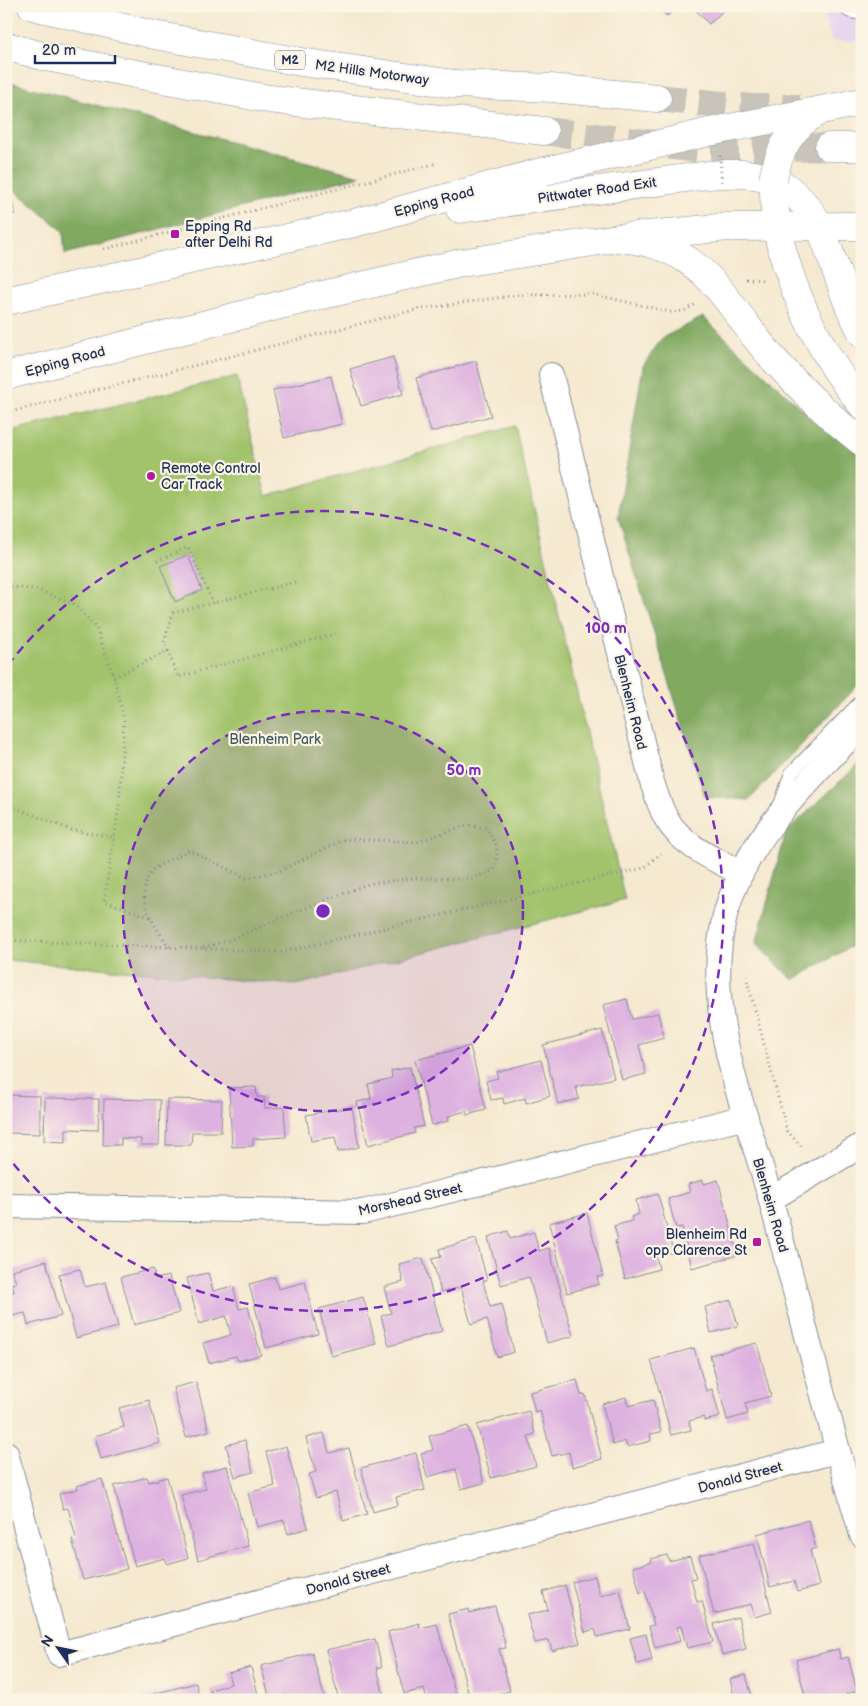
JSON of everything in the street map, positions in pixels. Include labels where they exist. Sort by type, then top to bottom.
[{"type":"main road","name":"M2 Hills Motorway","points":[[32,6],[154,35],[300,62],[454,84],[552,88],[657,98]]},
{"type":"main road","points":[[6,46],[46,57],[269,98],[544,131]]},
{"type":"main road","name":"Epping Road","points":[[6,301],[354,223],[541,172],[709,132],[862,102]]},
{"type":"main road","points":[[821,110],[796,128],[788,138],[777,162],[779,185],[776,226],[791,281],[805,316],[854,396]]},
{"type":"main road","points":[[829,147],[862,147]]},
{"type":"main road","name":"Pittwater Road Exit","points":[[354,223],[721,174],[742,174],[779,185]]},
{"type":"main road","points":[[779,185],[801,199],[820,226],[849,306],[862,332]]},
{"type":"main road","name":"Epping Road","points":[[6,376],[284,304],[461,263],[618,238],[728,227],[862,226]]},
{"type":"main road","points":[[618,238],[639,240],[668,248],[697,266],[777,363],[843,428],[862,442]]},
{"type":"street","name":"Blenheim Road","points":[[551,375],[652,782],[666,818],[680,836],[702,854],[741,873]]},
{"type":"street","name":"Blenheim Road","points":[[862,725],[777,814],[741,873],[726,911],[722,936],[719,996],[723,1025],[746,1117],[771,1199],[837,1451],[862,1535]]},
{"type":"street","name":"Morshead Street","points":[[6,1206],[363,1212],[746,1117]]},
{"type":"street","points":[[771,1199],[862,1145]]},
{"type":"street","name":"Donald Street","points":[[6,1453],[59,1654],[837,1451]]},
{"type":"lane","points":[[854,396],[862,418]]},
{"type":"lane","points":[[777,814],[792,773],[862,700]]},
{"type":"path","points":[[94,251],[438,163]]},
{"type":"path","points":[[6,413],[414,310],[517,295],[592,294],[670,312],[684,312],[701,300]]},
{"type":"path","points":[[158,561],[188,547],[213,603]]},
{"type":"path","points":[[295,582],[173,613],[164,643],[178,677],[338,633]]},
{"type":"path","points":[[6,586],[38,590],[74,604],[96,627],[114,677],[124,720],[119,806],[104,901],[150,917]]},
{"type":"path","points":[[114,677],[168,651]]},
{"type":"path","points":[[6,804],[71,830],[114,837]]},
{"type":"path","points":[[169,947],[150,917],[143,891],[152,871],[189,850],[246,878],[279,870],[345,839],[417,842],[466,825],[486,828],[497,842],[499,856],[494,870],[471,879],[415,878],[368,884],[303,909],[232,940],[200,949]]},
{"type":"path","points":[[6,940],[282,952],[644,868],[680,836]]},
{"type":"path","points":[[745,974],[787,1131],[803,1148]]},
{"type":"shaded area","points":[[822,6],[862,6],[862,41],[832,41]]},
{"type":"green space","points":[[6,81],[360,176],[65,254],[63,231],[6,183]]},
{"type":"green space","points":[[703,317],[798,405],[862,456],[862,681],[749,800],[705,797],[618,517],[643,366],[662,338]]},
{"type":"green space","name":"Blenheim Park","points":[[237,376],[266,496],[515,426],[625,900],[296,985],[6,960],[6,432]]},
{"type":"green space","points":[[862,761],[862,940],[793,980],[756,944],[786,832]]},
{"type":"building","points":[[657,6],[678,6],[667,16]]},
{"type":"building","points":[[692,6],[728,6],[709,24]]},
{"type":"building","points":[[9,189],[15,214],[6,216],[6,190]]},
{"type":"building","points":[[393,357],[403,394],[361,406],[350,369]]},
{"type":"building","points":[[476,361],[491,416],[431,432],[416,378]]},
{"type":"building","points":[[331,376],[342,424],[284,438],[273,390]]},
{"type":"building","points":[[188,555],[202,590],[175,602],[160,566]]},
{"type":"building","points":[[627,999],[632,1019],[658,1013],[664,1038],[639,1045],[646,1074],[622,1080],[603,1005]]},
{"type":"building","points":[[602,1030],[614,1078],[576,1087],[579,1099],[558,1104],[543,1045]]},
{"type":"building","points":[[470,1046],[486,1110],[467,1115],[466,1111],[448,1116],[449,1121],[432,1125],[415,1060]]},
{"type":"building","points":[[541,1060],[550,1096],[526,1103],[525,1098],[504,1104],[503,1098],[491,1100],[486,1081],[498,1078],[496,1072]]},
{"type":"building","points":[[410,1067],[424,1126],[414,1128],[415,1133],[368,1145],[357,1102],[371,1099],[368,1084],[392,1078],[391,1071]]},
{"type":"building","points":[[256,1087],[257,1097],[264,1097],[265,1108],[284,1107],[286,1137],[253,1139],[253,1146],[232,1147],[229,1088]]},
{"type":"building","points":[[6,1095],[40,1096],[40,1134],[8,1133],[8,1141],[6,1141]]},
{"type":"building","points":[[45,1098],[99,1099],[98,1130],[66,1129],[66,1142],[44,1141]]},
{"type":"building","points":[[104,1099],[160,1100],[159,1145],[141,1145],[141,1139],[121,1138],[121,1145],[103,1145]]},
{"type":"building","points":[[167,1099],[222,1100],[221,1132],[192,1132],[191,1145],[166,1145]]},
{"type":"building","points":[[352,1107],[359,1147],[338,1152],[335,1137],[311,1141],[306,1115]]},
{"type":"building","points":[[703,1180],[704,1184],[718,1180],[738,1255],[692,1268],[682,1227],[676,1228],[668,1199],[690,1192],[688,1184]]},
{"type":"building","points":[[658,1194],[673,1252],[656,1256],[659,1269],[625,1279],[615,1241],[618,1240],[614,1226],[632,1221],[631,1217],[639,1214],[636,1200]]},
{"type":"building","points":[[587,1213],[603,1276],[597,1277],[599,1284],[567,1293],[549,1223]]},
{"type":"building","points":[[508,1231],[510,1239],[534,1232],[539,1251],[549,1248],[573,1336],[547,1343],[529,1277],[501,1285],[488,1237]]},
{"type":"building","points":[[476,1239],[487,1280],[483,1281],[490,1307],[502,1304],[514,1352],[497,1357],[487,1319],[471,1324],[461,1287],[441,1292],[432,1259],[441,1257],[439,1249]]},
{"type":"building","points":[[423,1258],[442,1331],[389,1346],[381,1316],[391,1313],[384,1287],[403,1282],[399,1264]]},
{"type":"building","points":[[46,1261],[61,1316],[28,1325],[25,1313],[12,1316],[6,1294],[14,1292],[12,1284],[16,1283],[12,1270]]},
{"type":"building","points":[[80,1269],[85,1287],[106,1282],[118,1327],[76,1338],[59,1274]]},
{"type":"building","points":[[153,1269],[155,1279],[169,1276],[179,1313],[134,1325],[121,1277]]},
{"type":"building","points":[[208,1273],[213,1291],[233,1286],[239,1309],[248,1307],[261,1355],[238,1361],[236,1356],[209,1363],[203,1343],[231,1335],[226,1316],[199,1324],[187,1278]]},
{"type":"building","points":[[275,1277],[278,1289],[305,1282],[318,1334],[266,1348],[249,1284]]},
{"type":"building","points":[[363,1297],[376,1344],[331,1356],[319,1309]]},
{"type":"building","points":[[731,1300],[738,1326],[711,1333],[705,1307]]},
{"type":"building","points":[[757,1343],[771,1396],[745,1403],[748,1414],[727,1420],[710,1355]]},
{"type":"building","points":[[694,1348],[706,1391],[712,1389],[720,1417],[704,1421],[704,1417],[689,1421],[691,1430],[671,1435],[651,1360]]},
{"type":"building","points":[[577,1380],[581,1395],[585,1394],[602,1459],[572,1467],[569,1452],[552,1456],[540,1410],[535,1412],[530,1392]]},
{"type":"building","points":[[196,1382],[209,1431],[186,1437],[173,1388]]},
{"type":"building","points":[[626,1397],[628,1406],[653,1400],[661,1432],[650,1434],[651,1441],[627,1447],[625,1441],[613,1445],[602,1404]]},
{"type":"building","points":[[149,1400],[160,1443],[101,1459],[95,1436],[124,1427],[119,1408]]},
{"type":"building","points":[[529,1411],[535,1434],[528,1436],[536,1466],[491,1478],[477,1425]]},
{"type":"building","points":[[468,1426],[484,1483],[461,1489],[456,1469],[427,1477],[421,1453],[433,1450],[429,1436]]},
{"type":"building","points":[[324,1433],[329,1453],[349,1448],[367,1514],[343,1521],[336,1492],[316,1498],[309,1474],[316,1472],[306,1438]]},
{"type":"building","points":[[245,1440],[253,1472],[235,1477],[226,1445]]},
{"type":"building","points":[[286,1446],[308,1528],[288,1534],[284,1520],[257,1527],[248,1493],[275,1486],[266,1452]]},
{"type":"building","points":[[416,1453],[425,1490],[396,1497],[398,1505],[373,1512],[361,1468]]},
{"type":"building","points":[[227,1466],[248,1546],[198,1560],[181,1495],[206,1489],[202,1473]]},
{"type":"building","points":[[147,1477],[149,1482],[167,1477],[188,1558],[167,1564],[165,1558],[135,1566],[114,1486]]},
{"type":"building","points":[[102,1479],[127,1569],[83,1580],[72,1539],[76,1538],[68,1508],[63,1509],[59,1494],[78,1489],[77,1486]]},
{"type":"building","points":[[808,1520],[816,1548],[810,1550],[819,1586],[797,1592],[794,1581],[770,1587],[757,1534]]},
{"type":"building","points":[[754,1543],[772,1612],[755,1617],[751,1604],[714,1614],[699,1555]]},
{"type":"building","points":[[667,1555],[669,1561],[690,1556],[696,1578],[691,1579],[697,1602],[702,1601],[713,1642],[687,1648],[681,1626],[677,1627],[680,1641],[655,1648],[649,1626],[654,1625],[645,1591],[640,1593],[633,1567],[652,1562],[651,1559]]},
{"type":"building","points":[[595,1576],[600,1596],[620,1590],[630,1629],[597,1637],[595,1629],[585,1632],[572,1582]]},
{"type":"building","points":[[565,1585],[580,1643],[552,1651],[549,1640],[535,1643],[527,1615],[548,1610],[543,1592]]},
{"type":"building","points":[[495,1606],[506,1648],[499,1649],[510,1691],[470,1700],[448,1614],[469,1609],[470,1613]]},
{"type":"building","points":[[738,1617],[746,1649],[722,1655],[714,1624]]},
{"type":"building","points":[[419,1623],[420,1628],[437,1624],[457,1700],[427,1700],[424,1689],[404,1694],[388,1632]]},
{"type":"building","points":[[646,1634],[652,1660],[637,1664],[630,1638]]},
{"type":"building","points":[[375,1639],[382,1667],[377,1668],[385,1700],[339,1700],[326,1650]]},
{"type":"building","points":[[838,1649],[841,1659],[848,1657],[857,1691],[846,1694],[847,1700],[806,1700],[796,1660]]},
{"type":"building","points":[[312,1653],[324,1696],[310,1700],[287,1700],[286,1695],[270,1699],[261,1666]]},
{"type":"building","points":[[251,1667],[259,1698],[264,1697],[265,1700],[213,1700],[210,1690],[231,1684],[228,1673]]},
{"type":"building","points":[[746,1675],[753,1700],[735,1700],[730,1679]]},
{"type":"building","points":[[196,1683],[200,1700],[142,1700],[141,1697]]},
{"type":"tunnel","points":[[657,98],[752,108],[800,108]]},
{"type":"tunnel","points":[[544,131],[706,150],[829,147]]},
{"type":"place","name":"Epping Rd after Delhi Rd","points":[[175,234]]},
{"type":"place","name":"Remote Control Car Track","points":[[151,476]]},
{"type":"place","name":"Blenheim Rd opp Clarence St","points":[[757,1242]]}]
